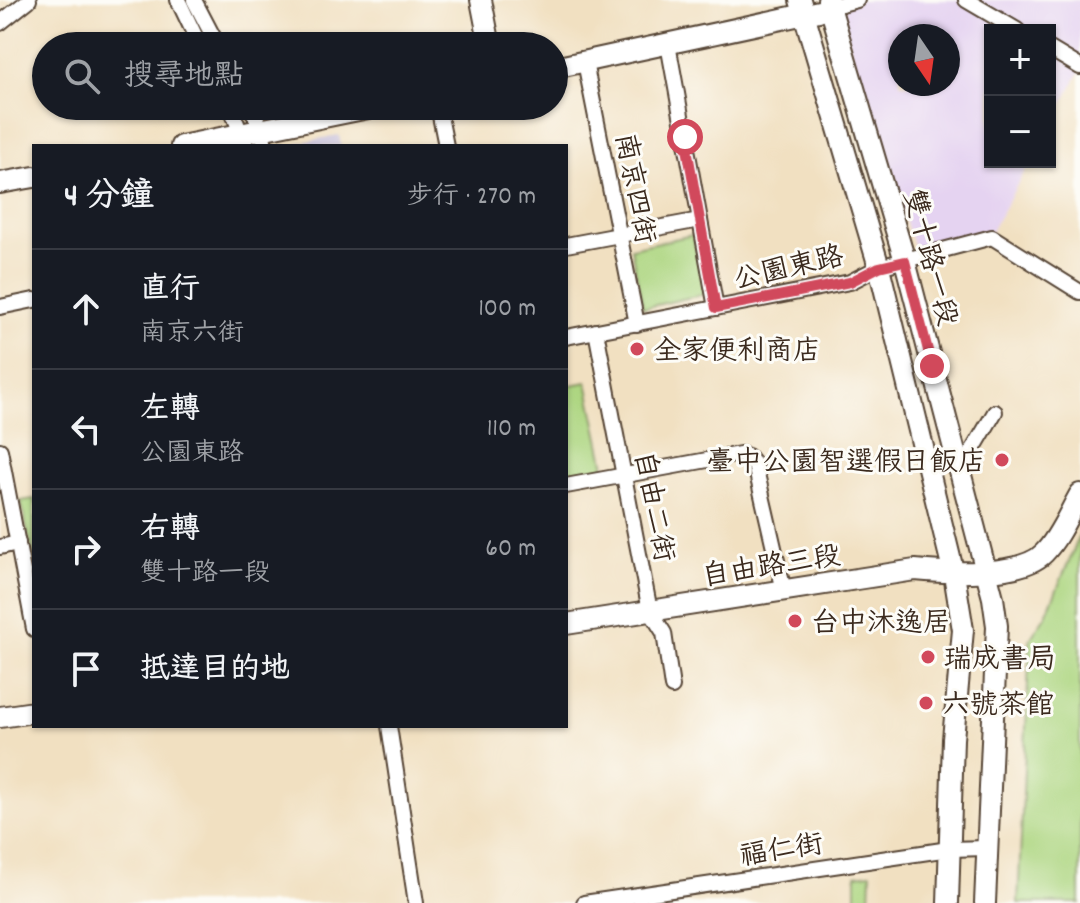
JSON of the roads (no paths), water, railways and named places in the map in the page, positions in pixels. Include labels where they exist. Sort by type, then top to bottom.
[{"type":"main road","points":[[481,0],[487,32]]},
{"type":"main road","points":[[568,65],[829,4]]},
{"type":"main road","name":"雙十路一段","points":[[829,4],[905,261],[997,626],[985,903]]},
{"type":"main road","name":"雙十路一段","points":[[803,8],[879,267],[954,574],[963,630],[948,903]]},
{"type":"main road","points":[[199,144],[254,138],[324,120]]},
{"type":"main road","points":[[0,183],[32,177]]},
{"type":"main road","name":"自由路三段","points":[[568,624],[915,570],[954,574],[1026,564],[1039,557],[1080,494]]},
{"type":"main road","points":[[0,717],[32,712]]},
{"type":"street","points":[[0,23],[29,0]]},
{"type":"street","points":[[178,0],[193,32]]},
{"type":"street","points":[[194,0],[211,32]]},
{"type":"street","points":[[829,4],[857,0]]},
{"type":"street","points":[[966,0],[1007,24]]},
{"type":"street","points":[[668,44],[716,308]]},
{"type":"street","points":[[1056,53],[1080,67]]},
{"type":"street","name":"南京四街","points":[[585,62],[637,324]]},
{"type":"street","points":[[240,120],[254,138]]},
{"type":"street","points":[[441,120],[446,144]]},
{"type":"street","points":[[568,245],[700,220]]},
{"type":"street","name":"公園東路","points":[[568,337],[850,282],[879,267],[992,237],[1080,292]]},
{"type":"street","points":[[0,307],[32,300]]},
{"type":"street","name":"自由二街","points":[[596,331],[650,611],[664,633],[672,687]]},
{"type":"street","points":[[959,473],[995,412]]},
{"type":"street","points":[[0,450],[31,592]]},
{"type":"street","points":[[568,486],[740,454],[748,456],[755,465],[784,591]]},
{"type":"street","points":[[0,547],[18,543]]},
{"type":"street","points":[[389,728],[416,903]]},
{"type":"street","name":"福仁街","points":[[584,903],[949,849],[987,848]]},
{"type":"place","name":"全家便利商店","points":[[637,349]]},
{"type":"place","name":"臺中公園智選假日飯店","points":[[1002,460]]},
{"type":"place","name":"台中沐逸居","points":[[795,621]]},
{"type":"place","name":"瑞成書局","points":[[928,657]]},
{"type":"place","name":"六號茶館","points":[[926,703]]}]
